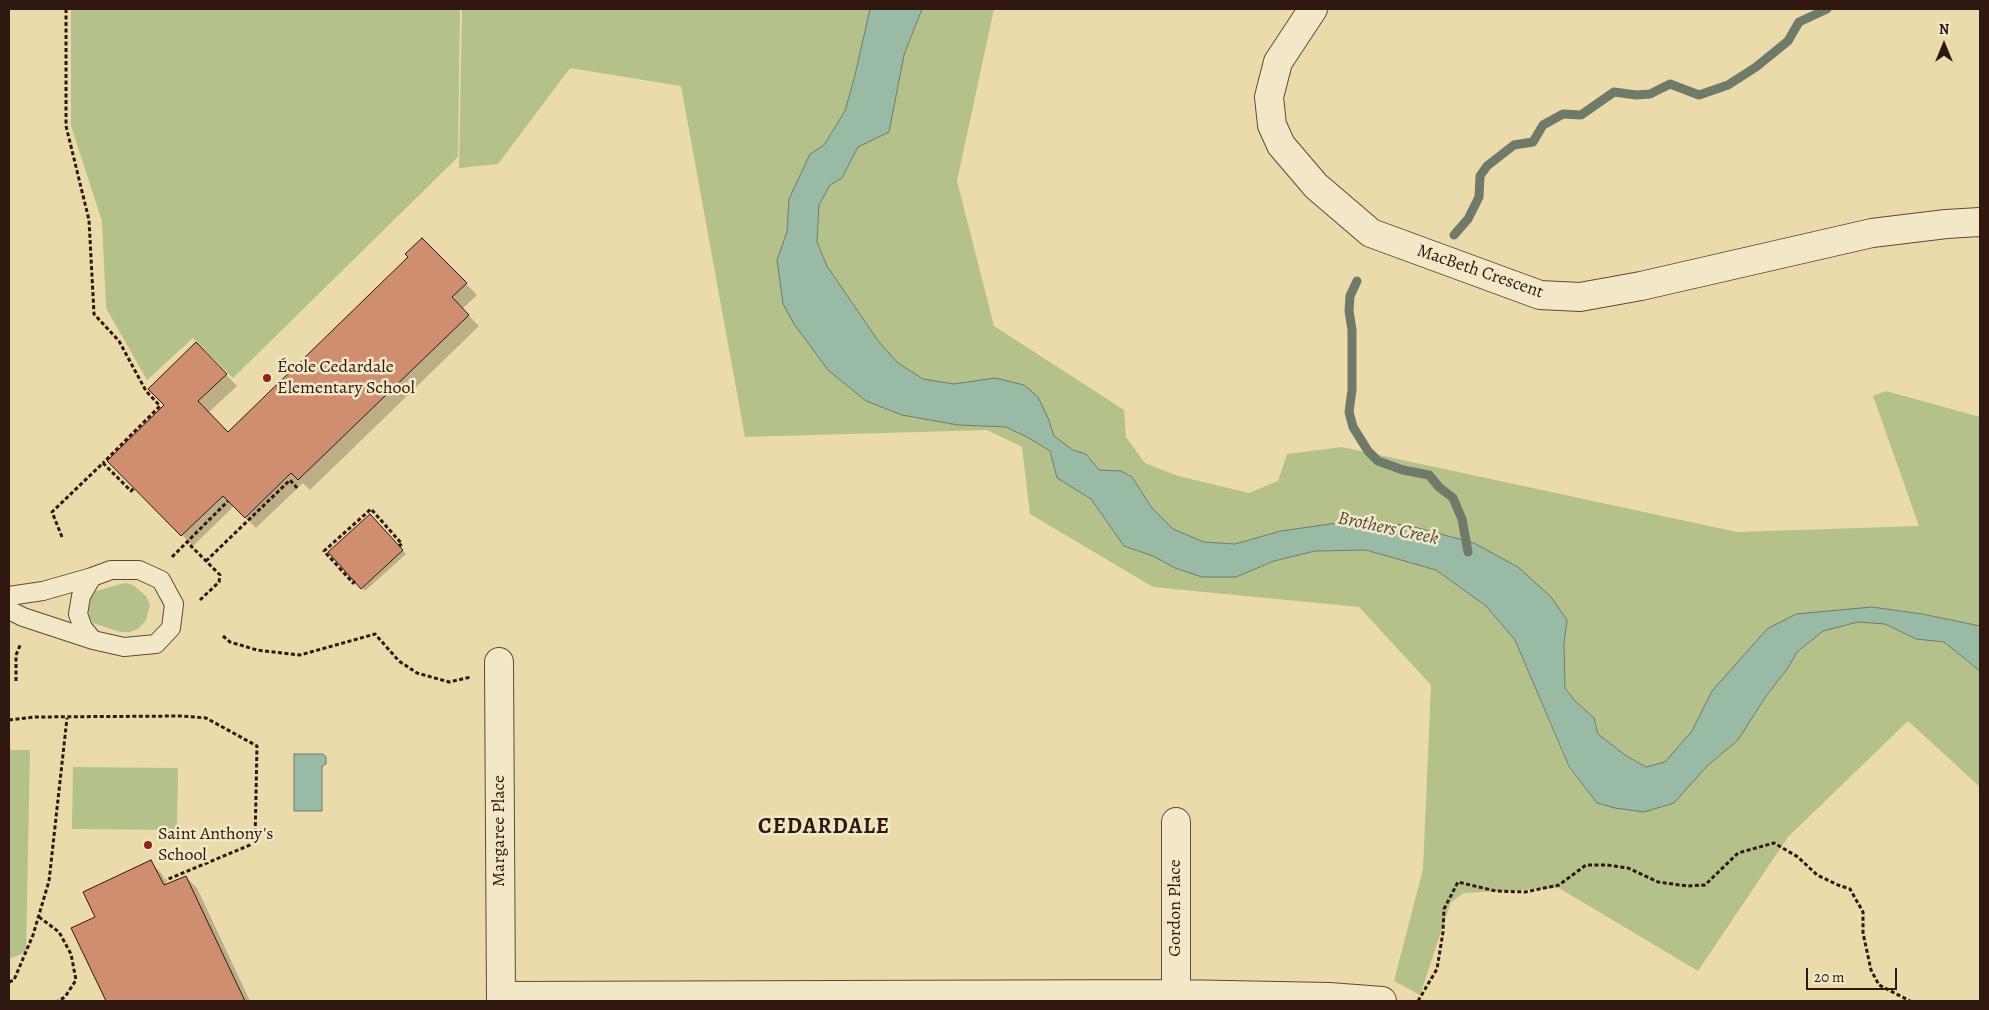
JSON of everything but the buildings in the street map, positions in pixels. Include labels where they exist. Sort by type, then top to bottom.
[{"type":"street","name":"MacBeth Crescent","points":[[1313,9],[1278,62],[1270,97],[1272,125],[1281,145],[1316,186],[1372,234],[1540,295],[1580,297],[1651,284],[1872,233],[1980,222]]},
{"type":"street","name":"Margaree Place","points":[[499,668],[501,999]]},
{"type":"street","name":"Gordon Place","points":[[1176,822],[1176,994]]},
{"type":"street","points":[[501,999],[1176,994],[1330,997],[1382,1001]]},
{"type":"lane","points":[[9,596],[43,591],[111,570],[139,570],[160,580],[174,604],[171,628],[156,644],[124,647],[92,640],[22,617],[9,610]]},
{"type":"lane","points":[[92,577],[81,596],[78,614],[83,628],[92,640]]},
{"type":"path","points":[[62,537],[52,512],[160,406],[146,391],[118,341],[94,314],[89,220],[66,126],[66,9]]},
{"type":"path","points":[[103,462],[110,466],[131,491],[134,488]]},
{"type":"path","points":[[206,560],[289,479],[298,489]]},
{"type":"path","points":[[172,557],[228,501]]},
{"type":"path","points":[[355,581],[353,584],[324,551],[371,510],[402,544],[399,546]]},
{"type":"path","points":[[187,542],[220,575],[219,582],[200,600]]},
{"type":"path","points":[[223,636],[230,642],[257,650],[300,655],[375,634],[399,661],[417,673],[449,682],[499,668]]},
{"type":"path","points":[[16,681],[16,655],[22,641]]},
{"type":"path","points":[[9,720],[35,717],[181,716],[206,718],[256,746],[254,843],[166,880]]},
{"type":"path","points":[[9,982],[14,980],[33,935],[49,881],[66,718]]},
{"type":"path","points":[[1418,1001],[1438,969],[1444,932],[1444,909],[1458,882],[1496,891],[1525,892],[1558,886],[1586,865],[1606,865],[1628,868],[1658,882],[1686,886],[1704,886],[1738,853],[1774,843],[1798,857],[1817,875],[1838,886],[1850,889],[1863,912],[1863,933],[1871,970],[1879,985],[1910,1001]]},
{"type":"path","points":[[38,917],[58,932],[71,954],[76,980],[65,997],[58,1001]]},
{"type":"shaded area","points":[[71,9],[460,9],[458,157],[233,378],[193,338],[147,380],[106,308],[102,221],[71,126]]},
{"type":"shaded area","points":[[462,9],[870,9],[845,111],[824,145],[810,154],[789,199],[787,232],[777,260],[866,401],[902,415],[958,425],[1006,427],[1027,437],[1050,451],[1057,478],[1091,499],[1124,546],[1153,556],[1175,568],[1202,577],[1236,577],[1274,561],[1315,551],[1366,550],[1436,570],[1486,606],[1515,640],[1568,767],[1597,803],[1707,766],[1738,740],[1797,652],[1823,631],[1858,622],[1885,624],[1916,639],[1944,642],[1980,671],[1980,787],[1908,721],[1788,837],[1698,971],[1559,888],[1464,893],[1451,902],[1420,995],[1394,981],[1423,869],[1431,685],[1359,607],[1153,587],[1030,514],[1022,447],[987,430],[745,437],[681,86],[570,68],[498,164],[459,168]]},
{"type":"shaded area","points":[[922,9],[994,9],[957,181],[994,326],[1124,410],[1126,437],[1145,463],[1178,476],[1249,493],[1278,481],[1287,454],[1342,447],[1737,532],[1919,526],[1873,396],[1886,391],[1980,417],[1980,626],[1922,614],[1872,607],[1857,609],[1712,691],[1692,731],[1665,763],[1646,767],[1625,755],[1598,734],[1594,718],[1575,701],[1565,688],[1564,643],[1566,620],[1474,543],[1407,525],[1351,521],[1281,531],[1235,544],[1204,542],[1173,529],[1152,508],[1132,477],[1121,471],[1099,470],[1086,454],[1073,450],[1054,436],[1048,418],[995,378],[954,384],[923,379],[898,363],[879,342],[827,266],[817,242],[819,205],[830,185],[842,178],[858,147],[889,132],[904,55]]},
{"type":"shaded area","points":[[125,583],[133,585],[146,596],[150,605],[146,620],[139,628],[130,632],[120,632],[93,623],[89,617],[88,607],[92,594],[96,591]]},
{"type":"shaded area","points":[[9,750],[30,750],[26,952],[9,959]]},
{"type":"shaded area","points":[[73,767],[178,768],[177,830],[72,829]]},
{"type":"water","name":"Brothers Creek","points":[[870,9],[922,9],[904,55],[889,132],[858,147],[842,178],[830,185],[819,205],[817,242],[827,266],[879,342],[898,363],[923,379],[954,384],[995,378],[1024,385],[1038,397],[1054,436],[1073,450],[1086,454],[1099,470],[1121,471],[1132,477],[1152,508],[1173,529],[1204,542],[1235,544],[1281,531],[1351,521],[1407,525],[1474,543],[1518,567],[1551,597],[1567,620],[1564,643],[1565,688],[1575,701],[1594,718],[1598,734],[1625,755],[1646,767],[1665,762],[1692,731],[1712,691],[1767,629],[1796,614],[1872,607],[1922,614],[1980,626],[1980,671],[1944,642],[1916,639],[1885,624],[1858,622],[1823,631],[1797,652],[1738,740],[1707,766],[1674,803],[1644,812],[1615,808],[1597,803],[1569,767],[1515,640],[1486,606],[1436,570],[1366,550],[1315,551],[1274,561],[1236,577],[1202,577],[1175,568],[1153,556],[1124,546],[1091,499],[1057,478],[1050,451],[1027,437],[1006,427],[958,425],[902,415],[866,401],[828,370],[794,324],[783,304],[777,260],[787,232],[789,199],[810,154],[824,145],[845,111]]},
{"type":"water","points":[[294,754],[323,754],[326,757],[326,764],[322,766],[322,811],[294,811]]},
{"type":"waterway","points":[[1454,235],[1468,219],[1479,197],[1480,176],[1487,166],[1514,145],[1533,142],[1543,125],[1563,114],[1581,115],[1614,92],[1636,95],[1650,94],[1670,84],[1699,95],[1728,85],[1756,67],[1788,41],[1799,22],[1827,9]]},
{"type":"waterway","points":[[1357,281],[1350,296],[1349,311],[1352,330],[1352,390],[1349,412],[1353,427],[1368,451],[1378,461],[1403,470],[1429,475],[1439,487],[1453,498],[1462,519],[1468,552]]},
{"type":"place","name":"École Cedardale Elementary School","points":[[267,378]]},
{"type":"place","name":"Saint Anthony's School","points":[[148,845]]},
{"type":"district","name":"CEDARDALE","points":[[824,828]]}]
